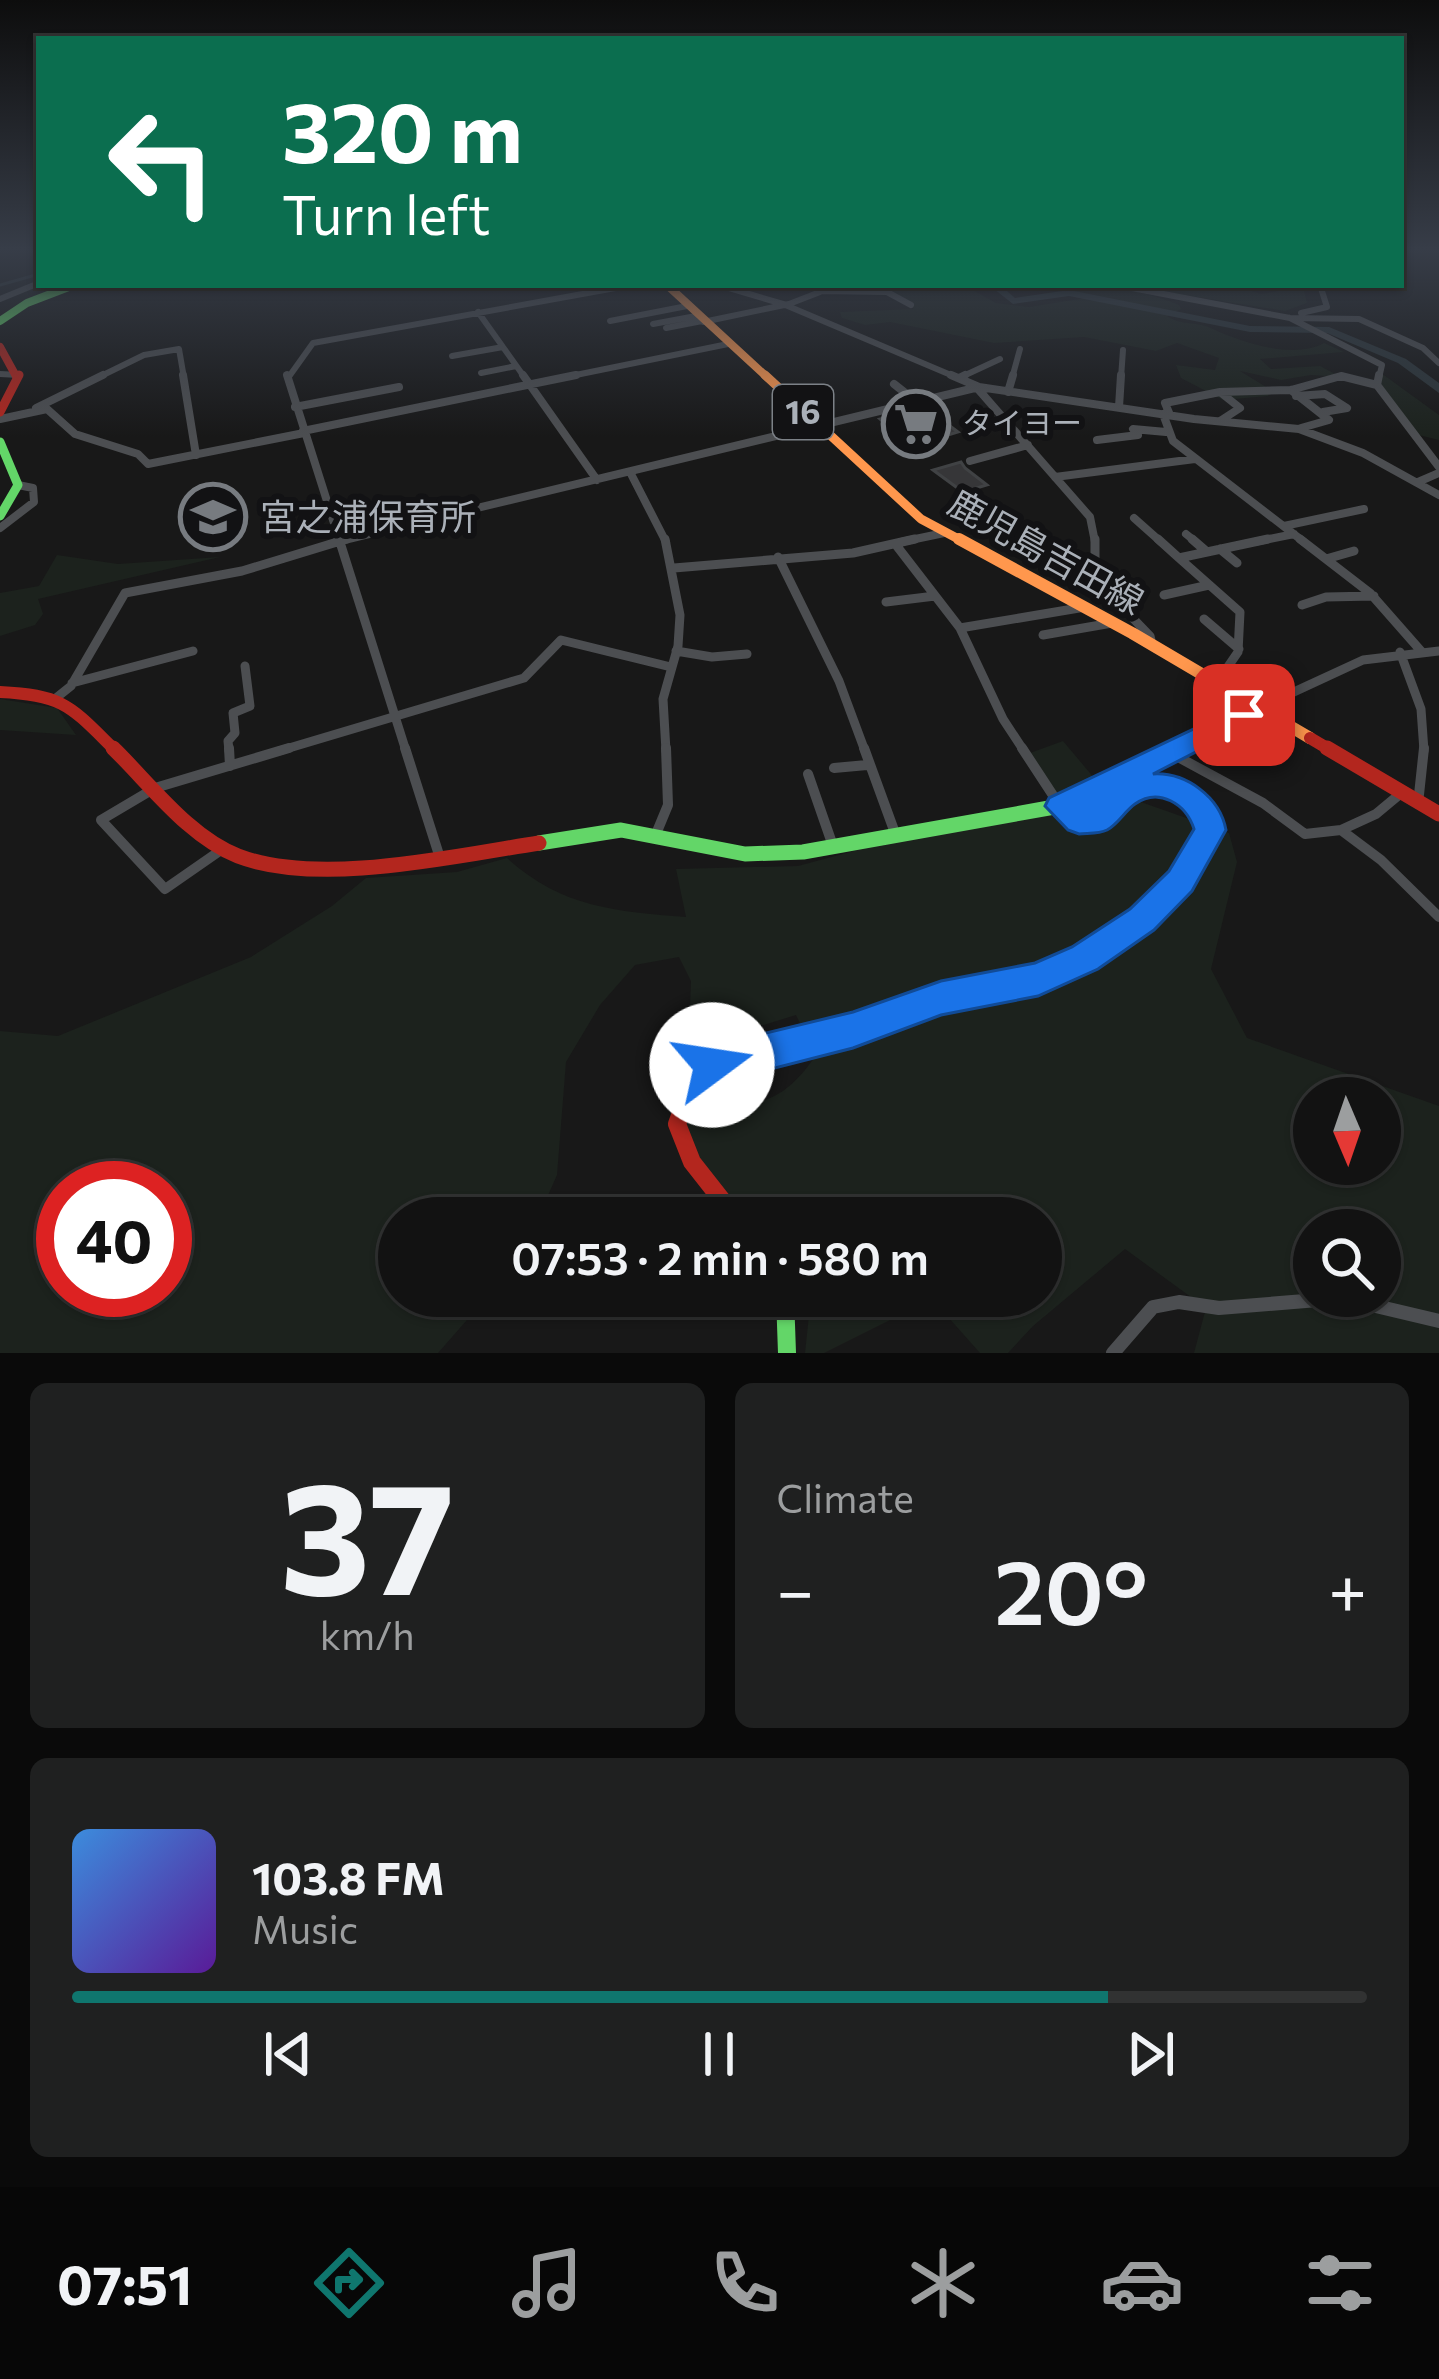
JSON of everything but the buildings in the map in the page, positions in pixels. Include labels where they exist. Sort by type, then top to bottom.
[{"type":"street","points":[[440,858],[287,375],[309,344],[483,311]]},
{"type":"street","name":"鹿児島吉田線","points":[[692,311],[909,508],[944,533],[1152,645],[1439,814]]},
{"type":"street","points":[[653,324],[732,311]]},
{"type":"street","points":[[800,311],[979,388],[1299,429],[1332,438],[1439,495]]},
{"type":"street","points":[[1258,311],[1370,322],[1423,348],[1439,363]]},
{"type":"street","points":[[1290,317],[1312,311]]},
{"type":"street","points":[[478,312],[597,480]]},
{"type":"street","points":[[610,321],[697,316]]},
{"type":"street","points":[[666,328],[697,316]]},
{"type":"street","points":[[1290,317],[1382,365],[1377,385]]},
{"type":"street","points":[[0,415],[46,409],[75,434],[138,454],[148,464],[728,344]]},
{"type":"street","points":[[0,347],[19,375],[0,415]]},
{"type":"street","points":[[452,356],[503,347]]},
{"type":"street","points":[[36,409],[144,355],[178,349],[196,455]]},
{"type":"street","points":[[1008,392],[1020,349]]},
{"type":"street","points":[[1120,407],[1123,350]]},
{"type":"street","points":[[959,378],[1000,359]]},
{"type":"street","points":[[481,373],[516,365]]},
{"type":"street","points":[[0,374],[19,375]]},
{"type":"street","points":[[1294,393],[1341,376],[1377,385],[1402,411],[1439,470],[1418,482]]},
{"type":"street","points":[[894,384],[918,403]]},
{"type":"street","points":[[295,407],[399,387]]},
{"type":"street","points":[[940,387],[950,395]]},
{"type":"street","points":[[56,698],[72,682],[124,593],[242,571],[340,541],[979,388]]},
{"type":"street","points":[[979,388],[1096,527],[1095,579],[1150,636],[1152,645]]},
{"type":"street","points":[[1220,392],[1240,408],[1220,422]]},
{"type":"street","points":[[1166,432],[1165,404],[1220,392],[1325,394],[1346,408],[1323,412]]},
{"type":"street","points":[[1294,393],[1329,420],[1299,429]]},
{"type":"street","points":[[1097,440],[1138,435],[1133,429],[1166,432],[1374,596],[1421,651]]},
{"type":"street","points":[[0,442],[19,485]]},
{"type":"street","points":[[970,461],[1028,446]]},
{"type":"street","points":[[1055,477],[1195,458]]},
{"type":"street","points":[[631,472],[656,508],[674,568],[680,637],[662,703],[668,817],[656,835]]},
{"type":"street","points":[[0,516],[19,485]]},
{"type":"street","points":[[0,528],[25,514],[34,502],[32,488],[19,485]]},
{"type":"street","points":[[1284,526],[1364,509]]},
{"type":"street","points":[[1134,518],[1240,612],[1235,663],[1216,685]]},
{"type":"street","points":[[674,568],[896,545],[944,533]]},
{"type":"street","points":[[1186,534],[1207,552]]},
{"type":"street","points":[[1179,558],[1294,534]]},
{"type":"street","points":[[1253,542],[1268,555]]},
{"type":"street","points":[[719,1197],[682,1151],[677,1125],[680,1105],[698,1076],[712,1065],[853,1030],[941,998],[1057,973],[1142,919],[1180,881],[1210,830],[1195,800],[1160,784],[1128,792],[1097,820],[1079,821],[1060,806],[1004,719],[960,628],[896,545]]},
{"type":"street","points":[[1220,549],[1237,563]]},
{"type":"street","points":[[1326,559],[1354,551]]},
{"type":"street","points":[[778,557],[838,681],[895,833]]},
{"type":"street","points":[[1164,595],[1209,585]]},
{"type":"street","points":[[886,602],[935,596]]},
{"type":"street","points":[[1302,605],[1325,597],[1374,596]]},
{"type":"street","points":[[960,628],[1085,608]]},
{"type":"street","points":[[1204,619],[1239,649]]},
{"type":"street","points":[[1043,635],[1112,623]]},
{"type":"street","points":[[224,848],[164,889],[100,820],[155,788],[524,678],[564,640],[670,667]]},
{"type":"street","points":[[72,682],[193,651]]},
{"type":"street","points":[[676,651],[712,657],[747,654]]},
{"type":"street","points":[[0,692],[56,698],[79,712],[199,832],[261,865],[374,866],[590,832],[656,835],[745,854],[775,855],[1060,806],[1354,660],[1400,652],[1439,652]]},
{"type":"street","points":[[1400,652],[1412,676],[1427,735],[1418,804]]},
{"type":"street","points":[[230,766],[227,741],[235,733],[233,713],[250,706],[244,666]]},
{"type":"street","points":[[1167,751],[1263,803],[1305,834],[1342,830],[1376,814],[1400,794]]},
{"type":"street","points":[[834,768],[866,765]]},
{"type":"street","points":[[808,774],[833,846]]},
{"type":"street","points":[[1342,830],[1381,860],[1439,917]]},
{"type":"street","points":[[1113,1353],[1154,1307],[1179,1302],[1220,1308],[1342,1298],[1439,1321]]},
{"type":"street","points":[[786,1317],[787,1353]]},
{"type":"shaded area","points":[[1177,311],[1167,316],[1253,344],[1298,350],[1324,343],[1344,352],[1260,359],[1271,369],[1320,366],[1341,377],[1281,380],[1240,371],[1271,390],[1268,396],[1223,400],[1181,378],[1176,365],[1215,370],[1219,358],[1177,343],[1156,351],[1084,337],[994,343],[890,322],[865,325],[842,318],[840,312]]},
{"type":"shaded area","points":[[1381,373],[1439,415],[1439,440],[1411,433],[1374,385]]},
{"type":"shaded area","points":[[57,555],[118,564],[220,557],[38,599],[43,614],[35,625],[0,636],[0,593],[39,586]]},
{"type":"shaded area","points":[[0,699],[57,708],[76,735],[0,730]]},
{"type":"shaded area","points":[[1063,741],[1095,779],[1058,795],[1030,753]]},
{"type":"shaded area","points":[[1138,801],[1229,833],[1237,862],[1211,969],[1247,1038],[1357,1077],[1293,1077],[1293,1185],[1401,1185],[1401,1093],[1439,1106],[1439,1353],[1194,1353],[1206,1308],[1125,1249],[1062,1302],[1062,1197],[716,1197],[686,1166],[681,1102],[742,1105],[773,1097],[788,1088],[816,1055],[796,1015],[698,1045],[689,1037],[691,981],[679,957],[635,965],[600,1005],[566,1062],[557,1175],[547,1197],[378,1197],[378,1317],[470,1317],[438,1353],[0,1353],[0,1031],[58,1036],[251,957],[332,906],[366,878],[457,872],[507,858],[569,897],[613,909],[686,917],[676,869],[798,866],[880,844],[1046,814],[1094,830],[1116,811]]},
{"type":"shaded area","points":[[809,1317],[896,1317],[824,1353],[805,1353]]},
{"type":"shaded area","points":[[948,1317],[1044,1317],[1008,1353],[980,1353]]},
{"type":"waterway","points":[[1160,311],[1250,329],[1329,330],[1402,361],[1439,389]]},
{"type":"traffic: fast","points":[[0,321],[15,311]]},
{"type":"traffic: fast","points":[[0,442],[18,485],[0,516]]},
{"type":"traffic: fast","points":[[539,843],[621,830],[745,854],[803,852],[1060,806],[1258,709]]},
{"type":"traffic: fast","points":[[1060,806],[1079,821],[1091,819],[1138,788],[1160,784],[1197,803],[1207,824],[1204,843],[1177,883],[1103,944]]},
{"type":"traffic: fast","points":[[786,1317],[787,1353]]},
{"type":"traffic: slow","points":[[695,311],[921,519],[1132,633],[1310,738]]},
{"type":"traffic: jam","points":[[0,347],[19,375],[0,412]]},
{"type":"traffic: jam","points":[[0,692],[38,694],[68,704],[199,832],[236,855],[286,868],[400,864],[539,843]]},
{"type":"traffic: jam","points":[[1310,738],[1439,814]]},
{"type":"traffic: jam","points":[[720,1197],[692,1162],[677,1124],[691,1085],[713,1065],[852,1030],[941,998],[1057,973],[1103,944]]},
{"type":"place","name":"タイヨー","points":[[916,424]]},
{"type":"place","name":"宮之浦保育所","points":[[213,517]]},
{"type":"route","points":[[712,1065],[853,1030],[941,998],[1038,979],[1085,958],[1142,919],[1180,881],[1210,830],[1195,800],[1160,784],[1128,792],[1106,814],[1088,822],[1060,806],[1244,715]]}]
